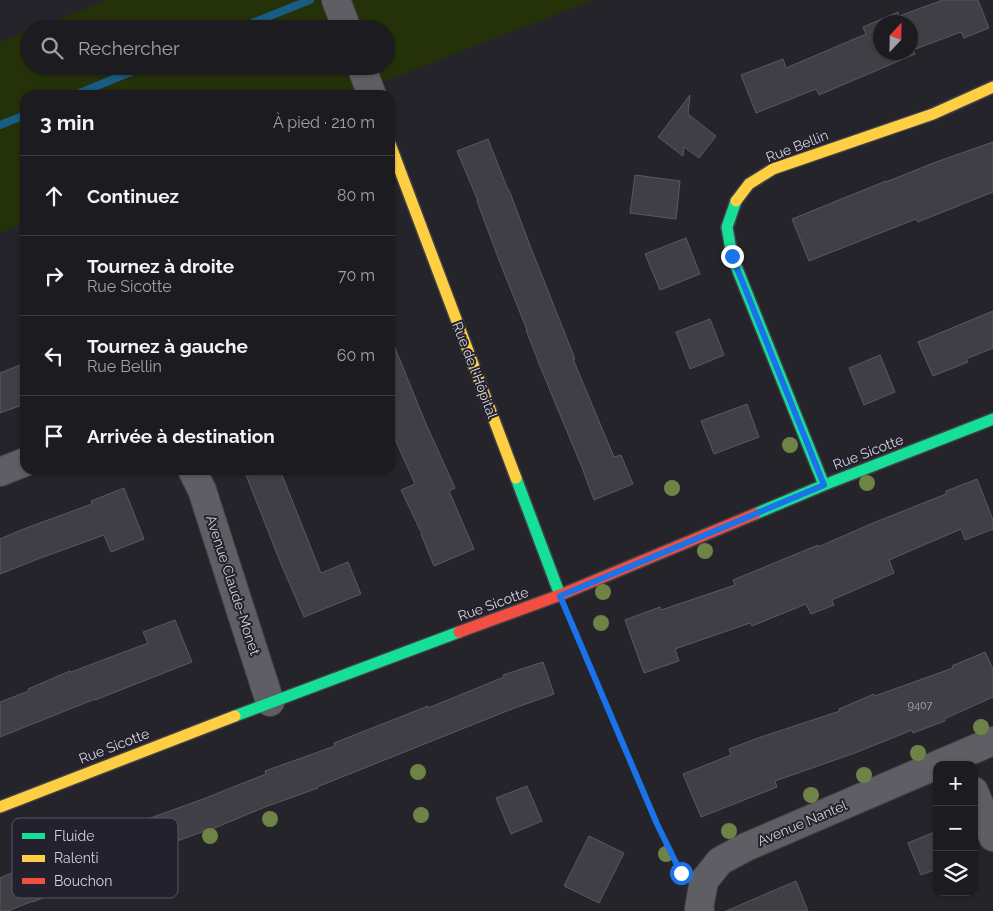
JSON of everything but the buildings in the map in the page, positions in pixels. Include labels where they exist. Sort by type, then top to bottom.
[{"type":"street","points":[[336,0],[344,20]]},
{"type":"street","points":[[364,75],[370,90]]},
{"type":"street","name":"Rue Bellin","points":[[824,485],[732,256],[727,227],[735,203],[749,184],[773,169],[933,114],[993,87]]},
{"type":"street","name":"Rue de l'Hôpital","points":[[395,157],[560,596]]},
{"type":"street","name":"Rue Sicotte","points":[[0,807],[270,702],[560,596],[824,485],[993,419]]},
{"type":"street","points":[[0,472],[20,464]]},
{"type":"street","name":"Avenue Claude-Monet","points":[[194,475],[202,490],[270,702]]},
{"type":"street","name":"Avenue Nantel","points":[[951,761],[993,741]]},
{"type":"street","name":"Avenue Nantel","points":[[700,911],[704,881],[720,861],[746,847],[933,769]]},
{"type":"street","points":[[978,801],[993,837]]},
{"type":"path","points":[[560,596],[653,815],[681,873],[704,881]]},
{"type":"green space","points":[[106,0],[594,0],[362,90],[20,90],[20,225],[0,233],[0,42],[20,34],[20,75],[395,75],[395,20],[56,20]]},
{"type":"waterway","points":[[260,20],[310,0]]},
{"type":"waterway","points":[[87,90],[123,75]]},
{"type":"waterway","points":[[0,125],[20,117]]},
{"type":"traffic: fast","points":[[736,201],[727,227],[732,256],[824,485]]},
{"type":"traffic: fast","points":[[755,514],[993,419]]},
{"type":"traffic: fast","points":[[516,478],[560,595]]},
{"type":"traffic: fast","points":[[235,716],[459,632]]},
{"type":"traffic: slow","points":[[736,201],[749,184],[773,169],[933,114],[993,87]]},
{"type":"traffic: slow","points":[[395,157],[516,478]]},
{"type":"traffic: slow","points":[[0,807],[235,716]]},
{"type":"traffic: jam","points":[[459,632],[560,595],[755,514]]},
{"type":"route","points":[[681,873],[657,824],[560,596],[824,485],[732,256]]}]
